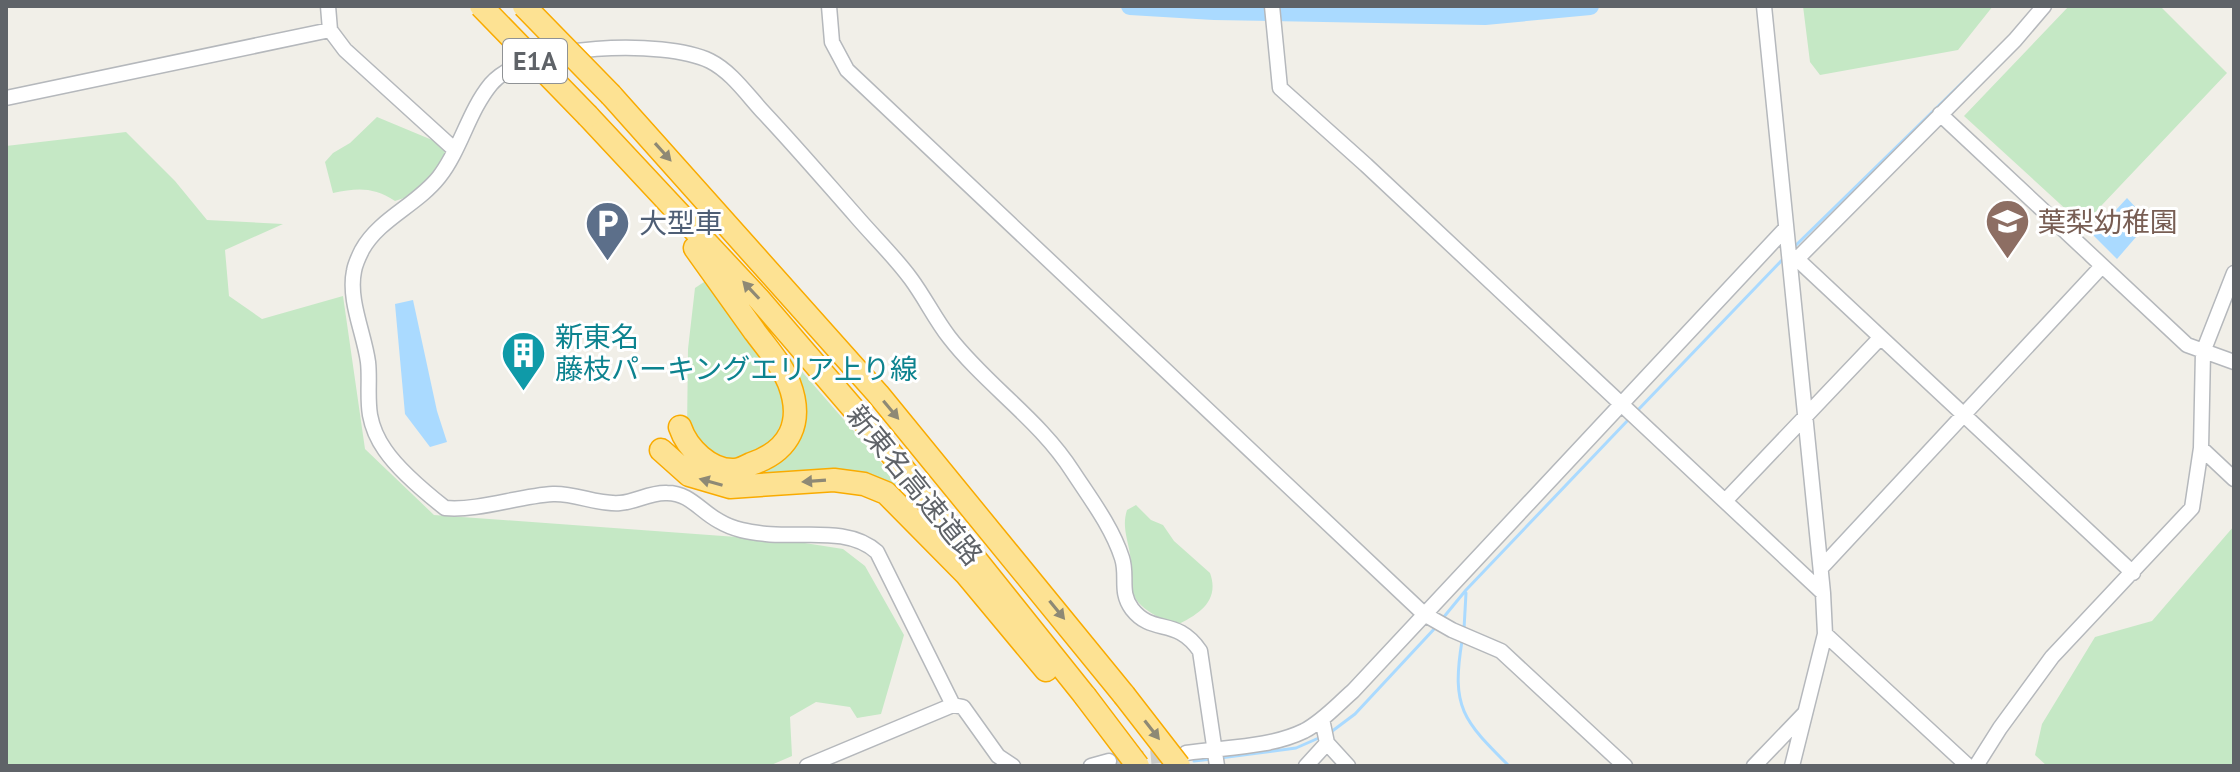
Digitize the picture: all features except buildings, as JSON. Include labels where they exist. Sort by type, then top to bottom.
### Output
[{"type":"highway","name":"新東名高速道路","points":[[481,6],[758,298],[881,441],[1080,701],[1138,766]]},
{"type":"highway","name":"新東名高速道路","points":[[524,6],[611,95],[878,394],[1124,695],[1182,760]]},
{"type":"highway","points":[[648,182],[772,355],[789,382],[795,407],[793,426],[785,445],[765,460],[734,470],[707,462],[686,443],[680,427]]},
{"type":"highway","points":[[661,450],[689,475],[730,487],[834,480],[864,484],[886,493],[966,574],[1080,701],[1114,764]]},
{"type":"street","points":[[328,6],[330,30],[345,50],[455,150]]},
{"type":"street","points":[[1272,6],[1280,88],[1823,593]]},
{"type":"street","points":[[1764,6],[1785,229],[1793,259],[1822,567],[1825,634],[1792,766]]},
{"type":"street","points":[[1793,259],[2015,40],[2044,6]]},
{"type":"street","points":[[829,13],[832,42],[847,70],[1424,614],[1501,651],[1625,766]]},
{"type":"street","points":[[6,98],[330,30]]},
{"type":"street","points":[[953,705],[886,567],[877,552],[859,539],[773,535],[736,529],[709,515],[693,500],[666,492],[620,503],[556,494],[475,507],[445,508],[385,451],[370,417],[368,365],[354,292],[354,271],[362,250],[375,233],[423,196],[450,161],[467,123],[493,82],[506,71],[558,53],[594,50],[675,50],[711,62],[723,70],[774,123],[911,279],[950,338],[1048,438],[1069,466],[1106,525],[1122,559],[1122,586],[1134,612],[1145,621],[1185,634],[1200,651],[1217,766]]},
{"type":"street","points":[[1940,114],[2187,345],[2234,362]]},
{"type":"street","points":[[1182,760],[1214,749],[1286,737],[1322,719],[1353,691],[1785,229]]},
{"type":"street","points":[[1793,259],[2133,573]]},
{"type":"street","points":[[1822,567],[2102,266]]},
{"type":"street","points":[[1976,766],[2052,657],[2192,508],[2201,448],[2203,352],[2234,273]]},
{"type":"street","points":[[1725,501],[1880,338]]},
{"type":"street","points":[[2201,448],[2234,479]]},
{"type":"street","points":[[1825,634],[1968,766]]},
{"type":"street","points":[[807,766],[953,705],[963,707],[998,756],[1013,766]]},
{"type":"street","points":[[1754,766],[1806,712]]},
{"type":"street","points":[[1322,719],[1327,743],[1348,766]]},
{"type":"street","points":[[1306,766],[1327,743]]},
{"type":"street","points":[[1091,766],[1114,764]]},
{"type":"green space","points":[[1803,6],[1993,6],[1958,50],[1820,75],[1810,62]]},
{"type":"green space","points":[[2069,6],[2160,6],[2227,73],[2083,225],[1964,116]]},
{"type":"green space","points":[[377,117],[437,142],[447,155],[419,193],[395,201],[365,190],[333,193],[325,162]]},
{"type":"green space","points":[[126,132],[175,181],[207,220],[283,224],[225,250],[229,296],[262,319],[343,296],[365,449],[434,515],[792,541],[843,549],[865,566],[904,635],[881,714],[857,718],[850,707],[816,702],[790,717],[792,756],[769,766],[6,766],[6,146]]},
{"type":"green space","points":[[707,280],[760,352],[784,396],[782,420],[773,443],[735,463],[711,455],[687,431],[688,349],[695,288]]},
{"type":"green space","points":[[785,352],[904,489],[899,493],[749,478],[788,456],[800,433],[782,354]]},
{"type":"green space","points":[[1136,505],[1151,520],[1163,525],[1174,541],[1210,573],[1210,599],[1200,611],[1177,625],[1143,607],[1133,593],[1125,521],[1127,510]]},
{"type":"green space","points":[[2234,526],[2234,766],[2047,766],[2035,755],[2042,724],[2095,637],[2152,621]]},
{"type":"water","points":[[2127,198],[2149,222],[2117,259],[2093,235]]},
{"type":"water","points":[[413,300],[437,411],[447,442],[430,447],[405,414],[395,304]]},
{"type":"waterway","points":[[1130,6],[1214,11],[1485,16],[1590,6]]},
{"type":"waterway","points":[[1792,249],[2007,39]]},
{"type":"waterway","points":[[1637,411],[1784,258]]},
{"type":"waterway","points":[[1443,618],[1629,419]]},
{"type":"waterway","points":[[1464,629],[1466,593]]},
{"type":"waterway","points":[[1331,732],[1355,714],[1436,627]]},
{"type":"waterway","points":[[1462,641],[1458,682],[1464,711],[1471,724],[1509,766]]},
{"type":"waterway","points":[[1220,758],[1296,748],[1321,737]]},
{"type":"waterway","points":[[1194,761],[1212,759]]},
{"type":"tunnel","points":[[1109,761],[1174,755]]},
{"type":"place","name":"葉梨幼稚園","points":[[2007,261]]},
{"type":"place","name":"大型車","points":[[608,262]]},
{"type":"place","name":"新東名 藤枝パーキングエリア上り線","points":[[524,392]]}]
